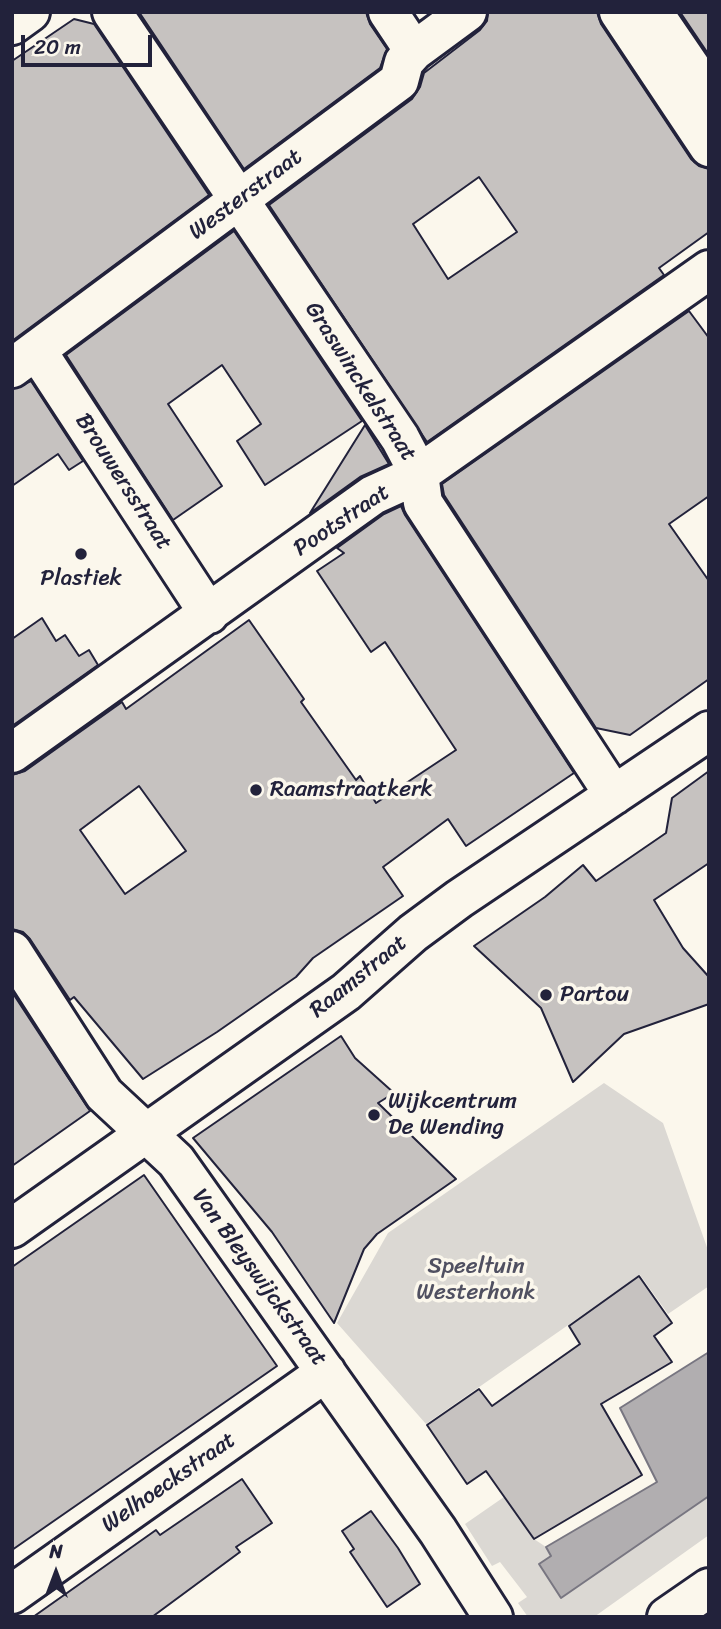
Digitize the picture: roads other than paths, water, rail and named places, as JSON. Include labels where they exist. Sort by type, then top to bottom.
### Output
[{"type":"street","points":[[12,24],[30,12]]},
{"type":"street","name":"Graswinckelstraat","points":[[112,12],[400,438],[419,474],[423,503],[614,795]]},
{"type":"street","points":[[387,12],[414,51]]},
{"type":"street","name":"Westerstraat","points":[[24,359],[399,82],[404,62],[414,51],[467,12]]},
{"type":"street","points":[[619,12],[709,147]]},
{"type":"street","points":[[653,12],[709,94]]},
{"type":"street","name":"Pootstraat","points":[[12,753],[373,495],[419,474],[709,270]]},
{"type":"street","name":"Brouwersstraat","points":[[24,359],[209,614]]},
{"type":"street","name":"Raamstraat","points":[[12,1228],[346,992],[413,933],[459,900],[709,731]]},
{"type":"street","name":"Van Bleyswijckstraat","points":[[12,951],[104,1094],[176,1161],[438,1531],[493,1617]]},
{"type":"street","name":"Welhoeckstraat","points":[[12,1594],[326,1372]]},
{"type":"street","points":[[667,1617],[709,1588]]},
{"type":"place","name":"Plastiek","points":[[81,554]]},
{"type":"place","name":"Raamstraatkerk","points":[[256,790]]},
{"type":"place","name":"Partou","points":[[546,995]]},
{"type":"place","name":"Wijkcentrum De Wending","points":[[374,1115]]},
{"type":"park label","name":"Speeltuin Westerhonk","points":[[476,1280]]}]
